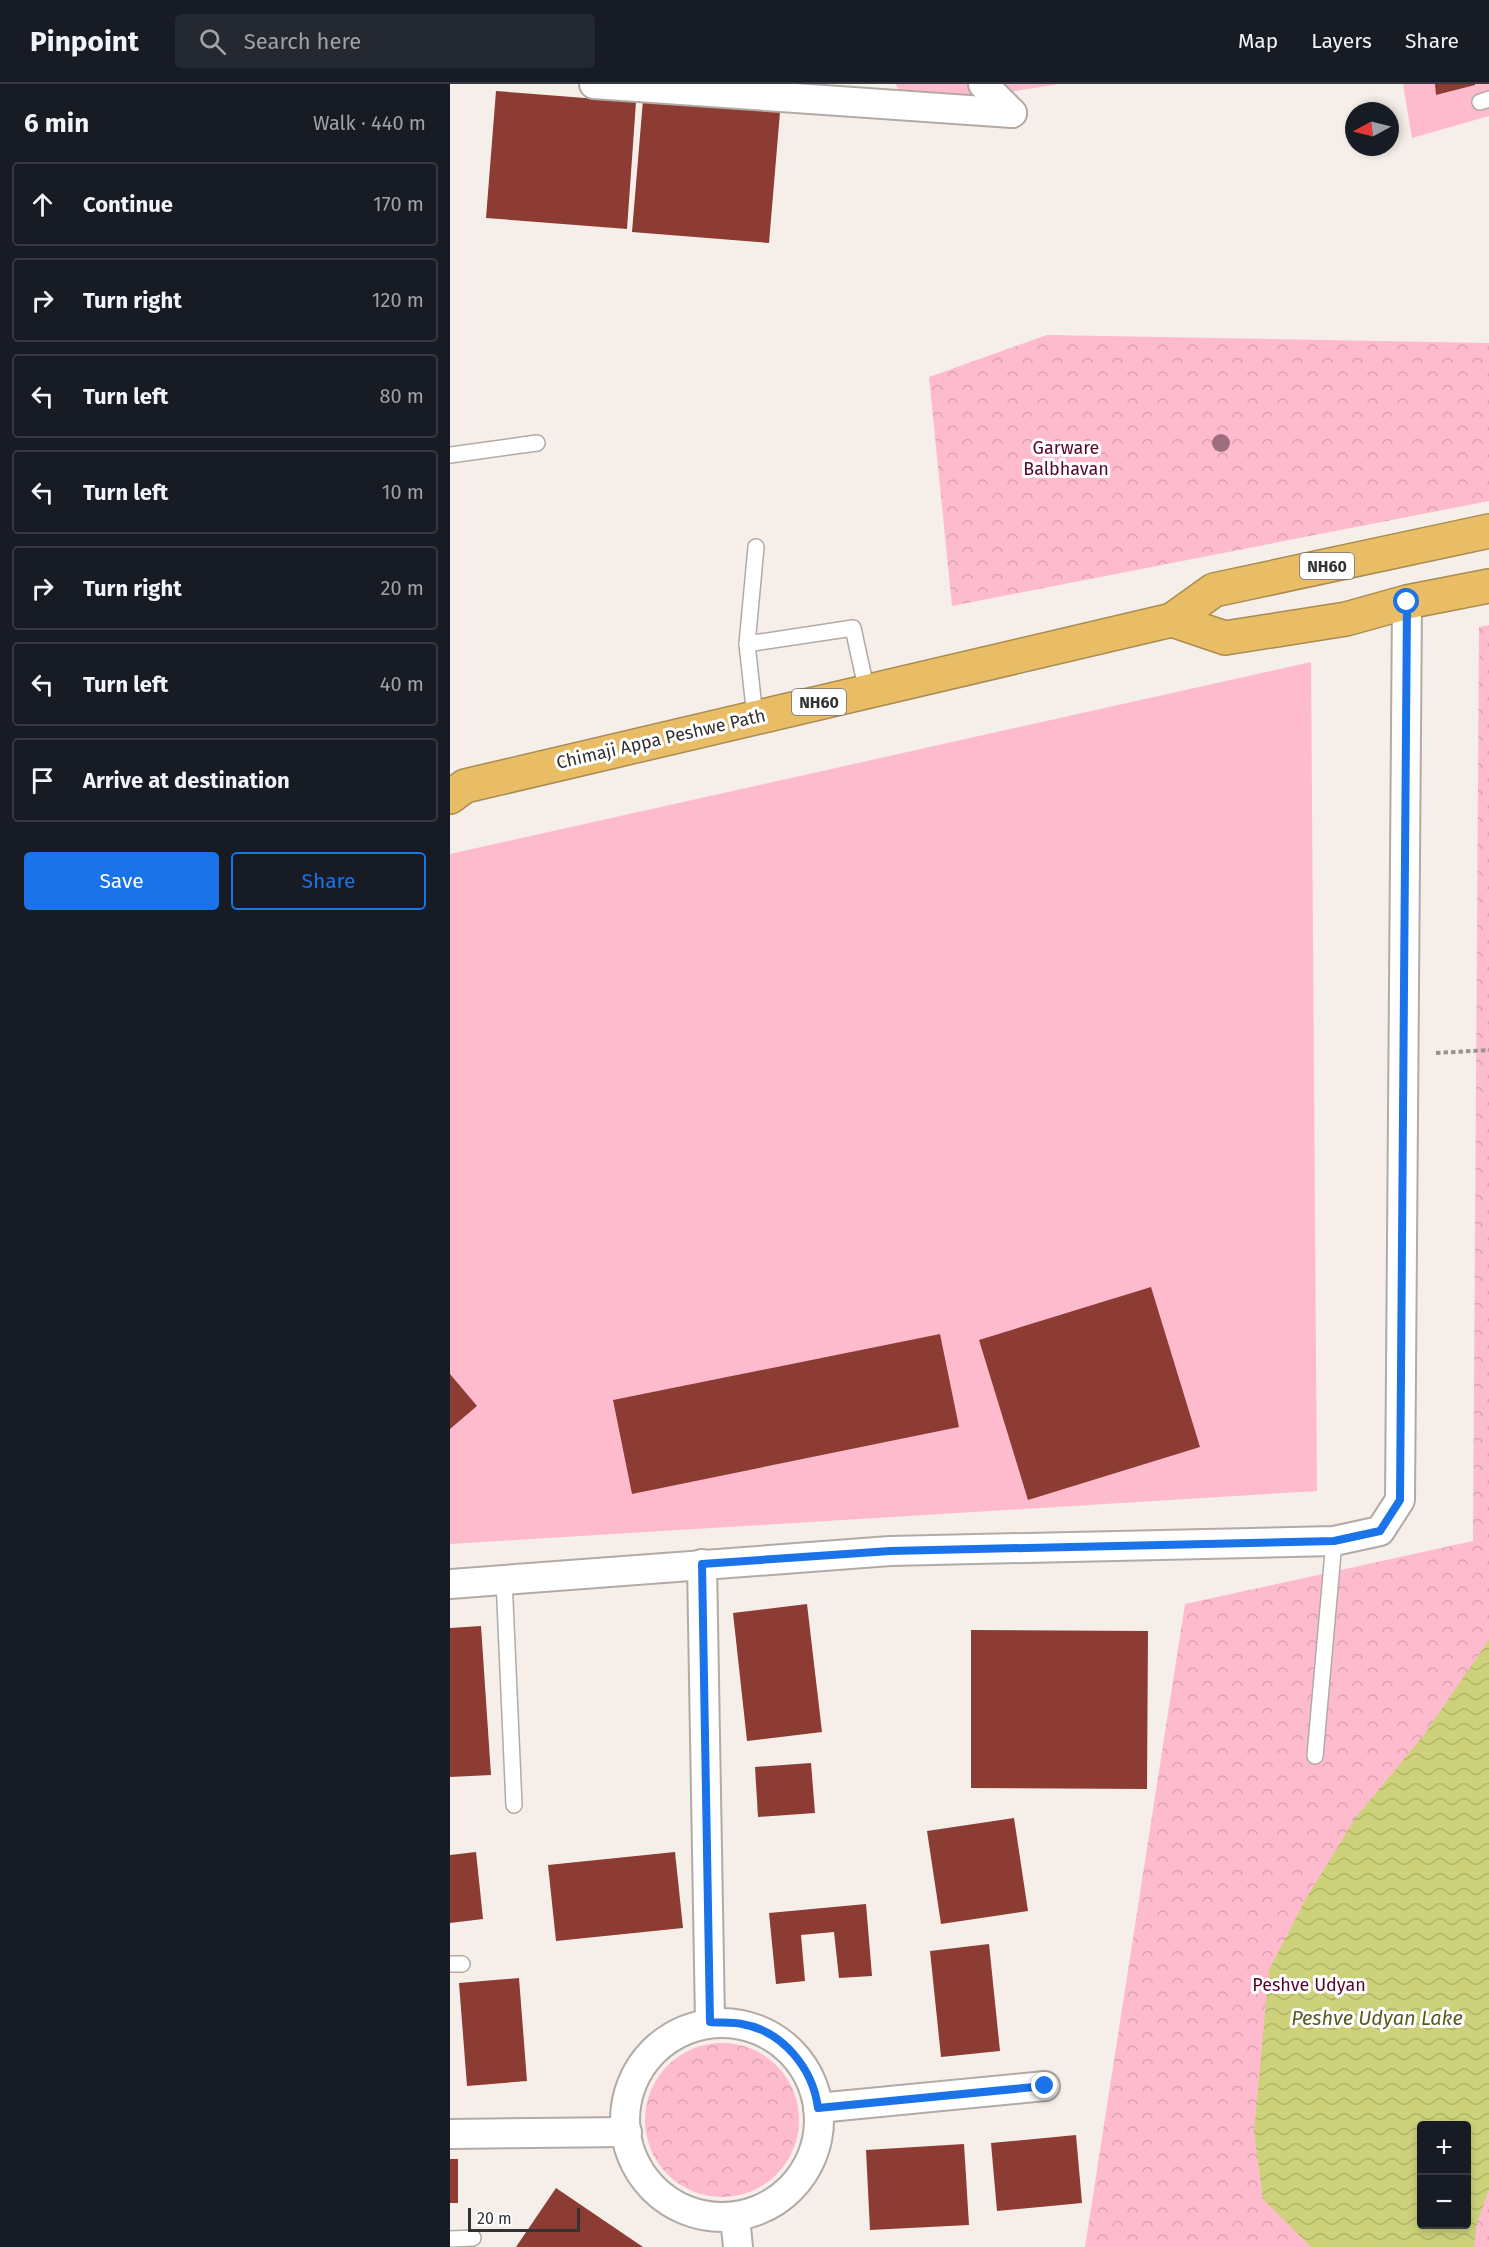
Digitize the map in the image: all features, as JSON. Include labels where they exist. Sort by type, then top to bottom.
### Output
[{"type":"highway","name":"NH60","points":[[1172,620],[1214,590],[1489,531]]},
{"type":"highway","points":[[1172,620],[1225,638],[1346,619],[1407,602],[1489,586]]},
{"type":"highway","name":"Chimaji Appa Peshwe Path","points":[[455,789],[1172,620]]},
{"type":"street","points":[[594,84],[1012,113],[983,84]]},
{"type":"street","points":[[450,1584],[890,1551],[1334,1541],[1380,1531],[1400,1500],[1407,602]]},
{"type":"street","points":[[702,1564],[710,2022]]},
{"type":"street","points":[[710,2022],[744,2024],[775,2037],[800,2060],[816,2091],[820,2124],[813,2158],[794,2186],[768,2208],[735,2217],[701,2216],[670,2203],[645,2180],[629,2150],[625,2115],[632,2082],[650,2054],[677,2033],[710,2022]]},
{"type":"street","points":[[818,2108],[1045,2086]]},
{"type":"street","points":[[450,2134],[627,2132]]},
{"type":"street","points":[[735,2217],[738,2247]]},
{"type":"lane","points":[[450,454],[537,443]]},
{"type":"lane","points":[[755,717],[747,644],[756,548]]},
{"type":"lane","points":[[747,644],[853,628],[867,692]]},
{"type":"lane","points":[[1315,1756],[1334,1541]]},
{"type":"lane","points":[[504,1579],[514,1804]]},
{"type":"lane","points":[[450,2239],[473,2238]]},
{"type":"path","points":[[1464,1051],[1489,1050]]},
{"type":"green space","points":[[895,84],[1059,84],[914,108]]},
{"type":"green space","points":[[1403,84],[1489,84],[1489,116],[1412,138]]},
{"type":"green space","name":"Garware Balbhavan","points":[[1047,335],[1489,343],[1489,501],[952,606],[929,377]]},
{"type":"green space","name":"Peshve Udyan","points":[[1489,625],[1489,2247],[1085,2247],[1185,1604],[1473,1541],[1479,627]]},
{"type":"green space","points":[[1311,662],[1317,1491],[450,1544],[450,854]]},
{"type":"green space","points":[[722,2043],[752,2048],[777,2065],[794,2090],[799,2120],[794,2150],[777,2175],[752,2192],[722,2197],[692,2192],[667,2175],[650,2150],[645,2120],[650,2090],[667,2065],[692,2048]]},
{"type":"water","name":"Peshve Udyan Lake","points":[[1489,1640],[1489,2189],[1477,2224],[1474,2247],[1311,2247],[1263,2199],[1254,2132],[1269,1970],[1304,1902],[1356,1817],[1423,1736]]},
{"type":"building","points":[[1435,84],[1475,84],[1475,85],[1436,95]]},
{"type":"building","points":[[496,91],[636,102],[627,229],[486,218]]},
{"type":"building","points":[[643,100],[780,112],[769,243],[632,232]]},
{"type":"building","points":[[1151,1287],[1200,1447],[1028,1500],[979,1340]]},
{"type":"building","points":[[940,1334],[959,1427],[632,1494],[613,1400]]},
{"type":"building","points":[[450,1374],[477,1406],[450,1429]]},
{"type":"building","points":[[807,1604],[822,1732],[747,1741],[733,1613]]},
{"type":"building","points":[[481,1626],[491,1775],[450,1777],[450,1628]]},
{"type":"building","points":[[971,1630],[1148,1631],[1147,1789],[971,1788]]},
{"type":"building","points":[[811,1763],[815,1813],[758,1817],[755,1767]]},
{"type":"building","points":[[1014,1818],[1028,1911],[941,1924],[927,1831]]},
{"type":"building","points":[[476,1852],[483,1919],[450,1923],[450,1855]]},
{"type":"building","points":[[675,1852],[683,1928],[556,1941],[548,1865]]},
{"type":"building","points":[[866,1904],[872,1976],[839,1978],[834,1932],[801,1935],[805,1981],[776,1984],[769,1913]]},
{"type":"building","points":[[989,1944],[1000,2051],[941,2057],[930,1951]]},
{"type":"building","points":[[519,1978],[527,2081],[467,2086],[459,1983]]},
{"type":"building","points":[[1076,2135],[1082,2203],[997,2211],[991,2143]]},
{"type":"building","points":[[964,2144],[969,2225],[870,2230],[866,2150]]},
{"type":"building","points":[[450,2159],[458,2159],[458,2203],[450,2203]]},
{"type":"building","points":[[556,2188],[643,2247],[516,2247]]},
{"type":"route","points":[[1045,2086],[818,2108],[816,2091],[800,2060],[775,2037],[744,2024],[710,2022],[702,1564],[890,1551],[1334,1541],[1380,1531],[1400,1500],[1407,602]]}]
